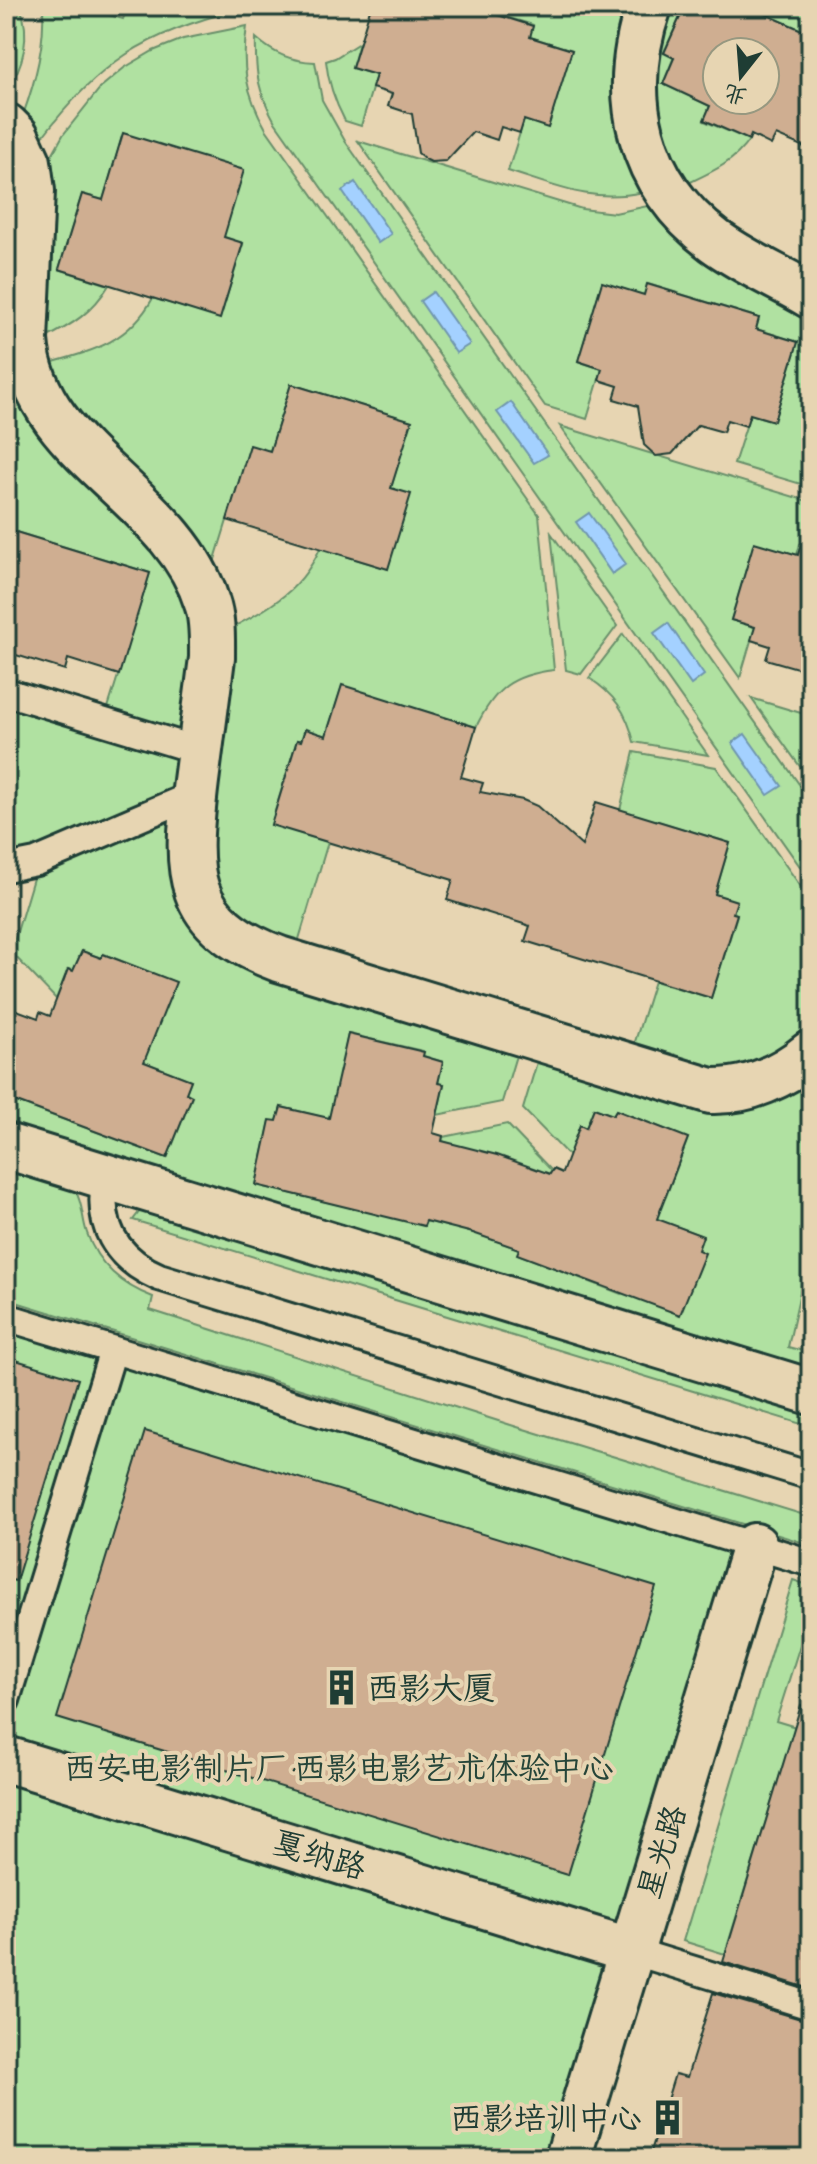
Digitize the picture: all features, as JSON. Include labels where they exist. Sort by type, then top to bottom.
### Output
[{"type":"street","points":[[649,6],[635,62],[636,103],[643,143],[658,178],[683,211],[715,240],[811,296]]},
{"type":"street","points":[[6,126],[16,136],[28,162],[32,191],[16,337],[38,393],[58,423],[173,538],[195,573],[208,605],[213,635],[190,864],[195,888],[213,919],[236,940],[256,951],[711,1091],[746,1088],[779,1075],[811,1053]]},
{"type":"street","points":[[6,1146],[811,1392]]},
{"type":"street","name":"星光路","points":[[568,2158],[755,1546]]},
{"type":"street","name":"戛纳路","points":[[6,1759],[632,1951]]},
{"type":"lane","points":[[6,692],[200,751]]},
{"type":"lane","points":[[6,868],[36,862],[195,794]]},
{"type":"lane","points":[[106,1177],[103,1208],[112,1238],[132,1262],[159,1277],[811,1476]]},
{"type":"lane","points":[[6,1317],[811,1563]]},
{"type":"lane","points":[[6,1700],[113,1350]]},
{"type":"lane","points":[[632,1951],[811,2006]]},
{"type":"green space","points":[[6,6],[20,6],[25,39],[21,61],[6,91]]},
{"type":"green space","points":[[43,6],[79,6],[123,19],[128,6],[239,6],[240,9],[177,29],[126,54],[83,90],[40,140],[23,115],[39,61]]},
{"type":"green space","points":[[469,6],[628,6],[644,192],[607,196],[575,192],[508,171],[524,120],[548,127],[572,50],[530,37],[533,25]]},
{"type":"green space","points":[[669,6],[685,6],[664,52],[674,57],[663,84],[701,102],[701,116],[706,116],[704,121],[749,140],[728,162],[684,185],[662,134],[655,97],[655,60]]},
{"type":"green space","points":[[747,6],[811,6],[811,34]]},
{"type":"green space","points":[[247,26],[247,79],[266,129],[539,515],[554,670],[527,676],[506,686],[490,702],[476,727],[342,686],[326,736],[305,729],[301,741],[297,740],[271,824],[328,842],[297,946],[268,936],[224,902],[209,858],[231,628],[264,610],[291,590],[312,565],[327,530],[339,554],[388,569],[391,488],[411,421],[291,384],[270,451],[250,446],[213,566],[63,397],[46,364],[79,355],[120,335],[143,313],[153,298],[220,318],[243,244],[224,237],[123,134],[103,200],[82,194],[59,269],[109,285],[81,317],[44,339],[48,162],[63,135],[101,87],[124,68],[153,51],[183,39]]},
{"type":"green space","points":[[256,38],[283,56],[315,62],[322,100],[345,141],[811,801],[811,882],[275,122],[259,82]]},
{"type":"green space","points":[[359,43],[352,68],[376,75],[361,126],[345,121],[332,92],[326,61]]},
{"type":"green space","points":[[358,141],[582,209],[615,213],[652,205],[811,318],[811,487],[734,464],[750,414],[774,421],[798,342],[756,329],[759,318],[648,284],[644,295],[602,283],[578,361],[602,369],[587,419],[545,406]]},
{"type":"green space","points":[[6,345],[125,515],[182,588],[193,631],[183,734],[107,711],[150,573],[6,529]]},
{"type":"green space","points":[[560,426],[811,502],[811,547],[800,544],[797,555],[754,543],[731,620],[755,627],[740,678]]},
{"type":"green space","points":[[551,533],[617,626],[581,674],[566,670]]},
{"type":"green space","points":[[623,634],[708,755],[634,742],[628,722],[618,705],[589,678]]},
{"type":"green space","points":[[751,698],[811,716],[811,782]]},
{"type":"green space","points":[[6,703],[181,756],[177,790],[40,848],[6,856]]},
{"type":"green space","points":[[634,752],[716,767],[811,901],[811,1026],[785,1050],[758,1064],[711,1071],[633,1048],[654,981],[711,998],[737,915],[715,894],[730,843],[620,810]]},
{"type":"green space","points":[[173,816],[181,902],[517,1052],[502,1102],[437,1115],[444,1084],[438,1083],[443,1062],[423,1056],[423,1051],[348,1034],[331,1119],[281,1107],[277,1121],[270,1121],[256,1185],[424,1225],[426,1221],[476,1233],[519,1249],[518,1254],[621,1294],[698,1250],[703,1236],[654,1218],[666,1196],[688,1138],[616,1110],[613,1115],[594,1108],[586,1128],[580,1126],[569,1156],[523,1109],[538,1059],[811,1076],[811,1275],[809,1284],[802,1283],[788,1347],[811,1353],[811,1372],[6,1126],[6,1098],[167,1158],[192,1097],[186,1093],[191,1080],[142,1061],[175,982],[104,954],[101,958],[82,951],[73,971],[68,969],[56,999],[11,952],[34,875]]},
{"type":"green space","points":[[507,1124],[552,1171],[550,1175],[442,1141],[443,1137]]},
{"type":"green space","points":[[6,1166],[75,1190],[87,1233],[97,1255],[131,1287],[153,1297],[150,1310],[811,1517],[811,1545],[6,1299]]},
{"type":"green space","points":[[147,1209],[811,1412],[811,1427],[133,1220],[140,1211]]},
{"type":"green space","name":"西安电影制片厂·西影电影艺术体验中心","points":[[6,1317],[755,1546],[568,2158],[6,2158]]},
{"type":"green space","points":[[793,1580],[811,1586],[811,1610],[776,1721],[799,1728],[783,1765],[725,1954],[683,1941]]},
{"type":"water","points":[[355,182],[391,234],[378,243],[342,191]]},
{"type":"water","points":[[433,292],[470,344],[456,353],[420,301]]},
{"type":"water","points":[[511,402],[548,455],[534,463],[497,412]]},
{"type":"water","points":[[589,513],[626,564],[612,574],[576,522]]},
{"type":"water","points":[[668,623],[704,675],[691,685],[654,633]]},
{"type":"water","points":[[745,734],[782,786],[768,795],[732,743]]},
{"type":"building","points":[[371,6],[469,6],[533,26],[530,37],[572,50],[548,128],[524,120],[520,133],[501,127],[497,140],[473,132],[446,161],[431,162],[425,159],[418,153],[412,114],[388,106],[392,94],[372,88],[376,75],[352,68]]},
{"type":"building","points":[[685,6],[747,6],[811,34],[811,150],[776,135],[771,145],[751,135],[749,140],[704,120],[706,116],[781,116],[781,36],[701,36],[701,102],[663,84],[674,58],[664,53]]},
{"type":"building","points":[[123,133],[244,170],[224,237],[243,243],[220,319],[59,269],[82,194],[103,200]]},
{"type":"building","points":[[602,282],[644,295],[647,284],[759,318],[756,329],[798,342],[774,421],[750,414],[746,426],[727,420],[723,432],[698,425],[672,454],[656,456],[644,445],[638,406],[614,399],[618,386],[599,380],[602,369],[578,361]]},
{"type":"building","points":[[291,384],[412,421],[391,488],[411,494],[388,569],[227,520],[250,445],[270,451]]},
{"type":"building","points":[[6,529],[150,573],[119,675],[68,659],[65,670],[6,652]]},
{"type":"building","points":[[754,542],[798,555],[801,545],[811,547],[811,672],[766,659],[770,646],[751,640],[755,627],[731,620]]},
{"type":"building","points":[[342,685],[476,727],[461,777],[483,783],[480,792],[523,800],[537,806],[582,846],[596,802],[730,843],[715,894],[737,901],[733,913],[737,914],[711,998],[525,941],[530,926],[447,900],[453,880],[271,825],[297,740],[301,741],[305,729],[326,736]]},
{"type":"building","points":[[82,951],[101,958],[103,954],[176,982],[144,1062],[191,1080],[186,1093],[192,1096],[167,1158],[6,1098],[6,1006],[38,1018],[40,1012],[50,1016],[68,969],[73,971]]},
{"type":"building","points":[[348,1034],[424,1052],[423,1056],[443,1062],[438,1083],[444,1084],[433,1133],[443,1136],[442,1141],[497,1155],[550,1174],[553,1169],[562,1173],[580,1125],[586,1128],[594,1108],[613,1115],[616,1110],[688,1138],[657,1219],[703,1236],[698,1250],[705,1253],[680,1315],[517,1254],[519,1249],[473,1233],[426,1221],[424,1226],[256,1185],[270,1120],[277,1121],[281,1107],[329,1118]]},
{"type":"building","points":[[6,1357],[78,1379],[16,1581],[6,1579]]},
{"type":"building","points":[[145,1431],[656,1587],[568,1875],[57,1718]]},
{"type":"building","points":[[801,1705],[811,1707],[811,1989],[723,1962]]},
{"type":"building","points":[[713,1993],[811,2022],[811,2158],[649,2158],[675,2074],[687,2077]]},
{"type":"place","name":"西影大厦","points":[[341,1688]]},
{"type":"place","name":"西影培训中心","points":[[668,2118]]}]
